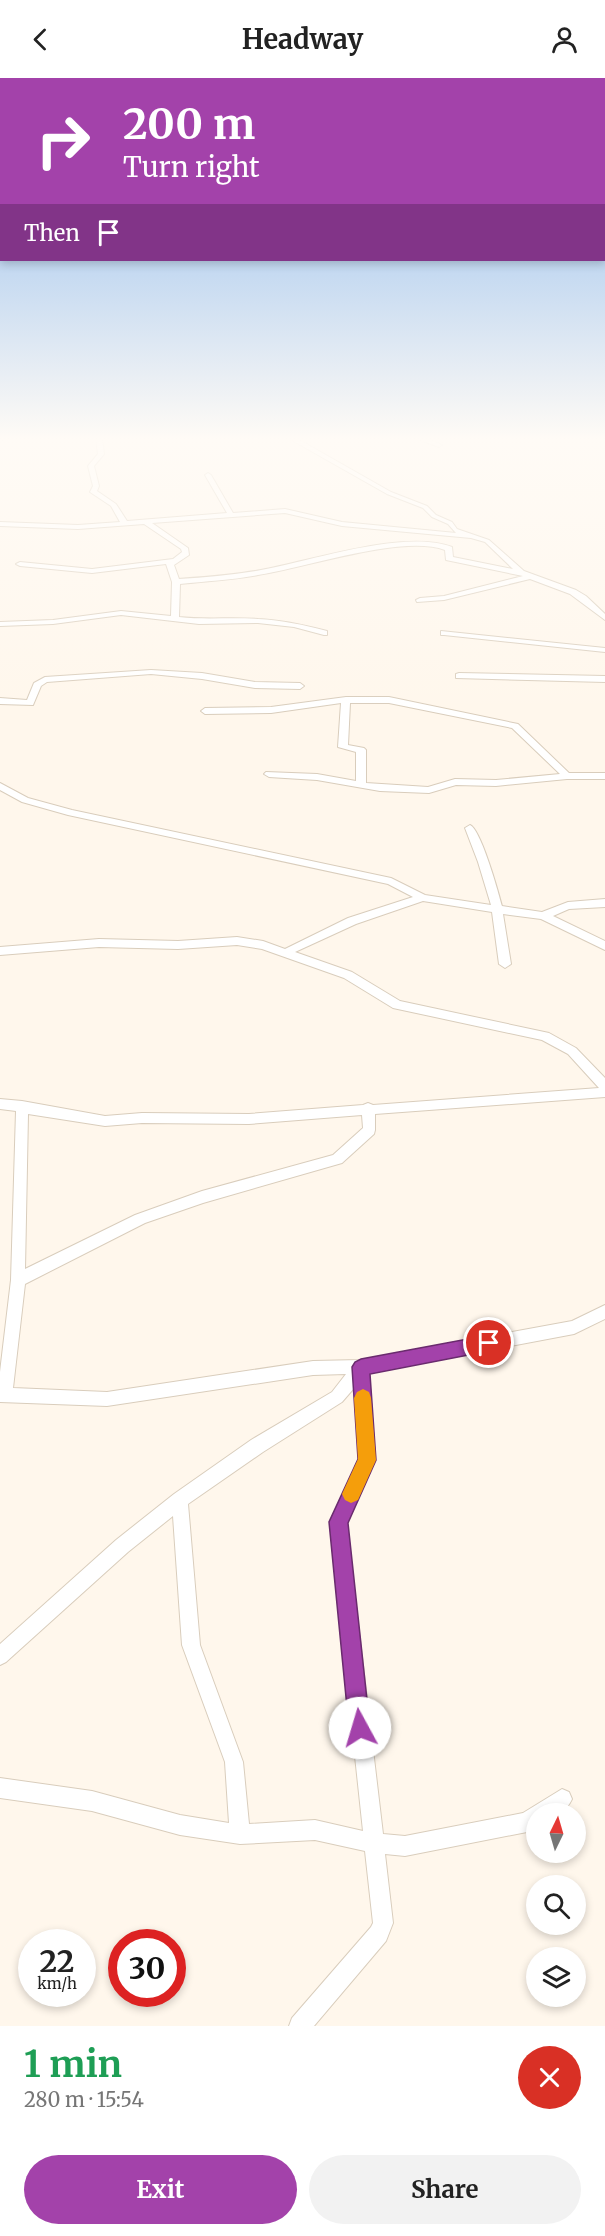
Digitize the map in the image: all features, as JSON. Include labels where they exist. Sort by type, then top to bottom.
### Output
[{"type":"street","points":[[20,564],[92,570],[172,561],[186,553],[184,548],[156,529]]},
{"type":"street","points":[[394,529],[470,536]]},
{"type":"street","points":[[454,529],[487,541],[525,575]]},
{"type":"street","points":[[177,582],[260,573],[364,550],[415,544],[443,544],[449,549],[449,558],[547,581],[573,592],[584,598],[605,618]]},
{"type":"street","points":[[172,561],[169,568],[177,582],[175,618]]},
{"type":"street","points":[[420,600],[444,598],[525,575]]},
{"type":"street","points":[[0,624],[53,622],[121,613],[199,622],[258,621],[294,625],[324,633]]},
{"type":"street","points":[[444,633],[605,650]]},
{"type":"street","points":[[0,701],[30,703],[37,685],[45,680],[151,672],[202,676],[255,685],[300,686]]},
{"type":"street","points":[[459,676],[605,679]]},
{"type":"street","points":[[346,700],[343,747],[361,750],[361,785]]},
{"type":"street","points":[[205,711],[271,710],[346,700],[389,700],[515,726],[567,776]]},
{"type":"street","points":[[269,774],[429,790],[455,782],[496,783],[567,776],[605,776]]},
{"type":"street","points":[[0,786],[25,800],[71,813],[391,881],[423,898],[543,916],[605,946]]},
{"type":"street","points":[[470,828],[489,873],[500,909],[505,964]]},
{"type":"street","points":[[285,952],[345,921],[388,906],[423,898]]},
{"type":"street","points":[[543,916],[568,906],[605,903]]},
{"type":"street","points":[[0,951],[99,943],[178,945],[237,941],[263,945],[348,975],[397,1005],[545,1036],[572,1051],[605,1086]]},
{"type":"street","points":[[0,1104],[105,1121],[142,1118],[260,1119],[368,1108],[605,1092]]},
{"type":"street","points":[[22,1106],[18,1280],[2,1395],[107,1399],[313,1368],[361,1367],[574,1327],[605,1312]]},
{"type":"street","points":[[18,1280],[140,1220],[202,1197],[337,1159],[369,1130],[368,1108]]},
{"type":"street","points":[[0,1656],[122,1546],[180,1500],[257,1446],[337,1397],[361,1367]]},
{"type":"street","points":[[300,2026],[379,1934],[382,1923],[338,1522],[367,1460],[361,1367]]},
{"type":"street","points":[[180,1500],[191,1645],[234,1762],[240,1834]]},
{"type":"street","points":[[0,1788],[92,1801],[180,1825],[240,1834],[315,1830],[372,1843],[405,1846],[526,1821]]},
{"type":"street","points":[[556,1803],[562,1799]]},
{"type":"slow traffic","points":[[351,1494],[367,1460],[363,1398]]},
{"type":"route","points":[[360,1728],[338,1522],[367,1460],[361,1367],[489,1343]]}]
